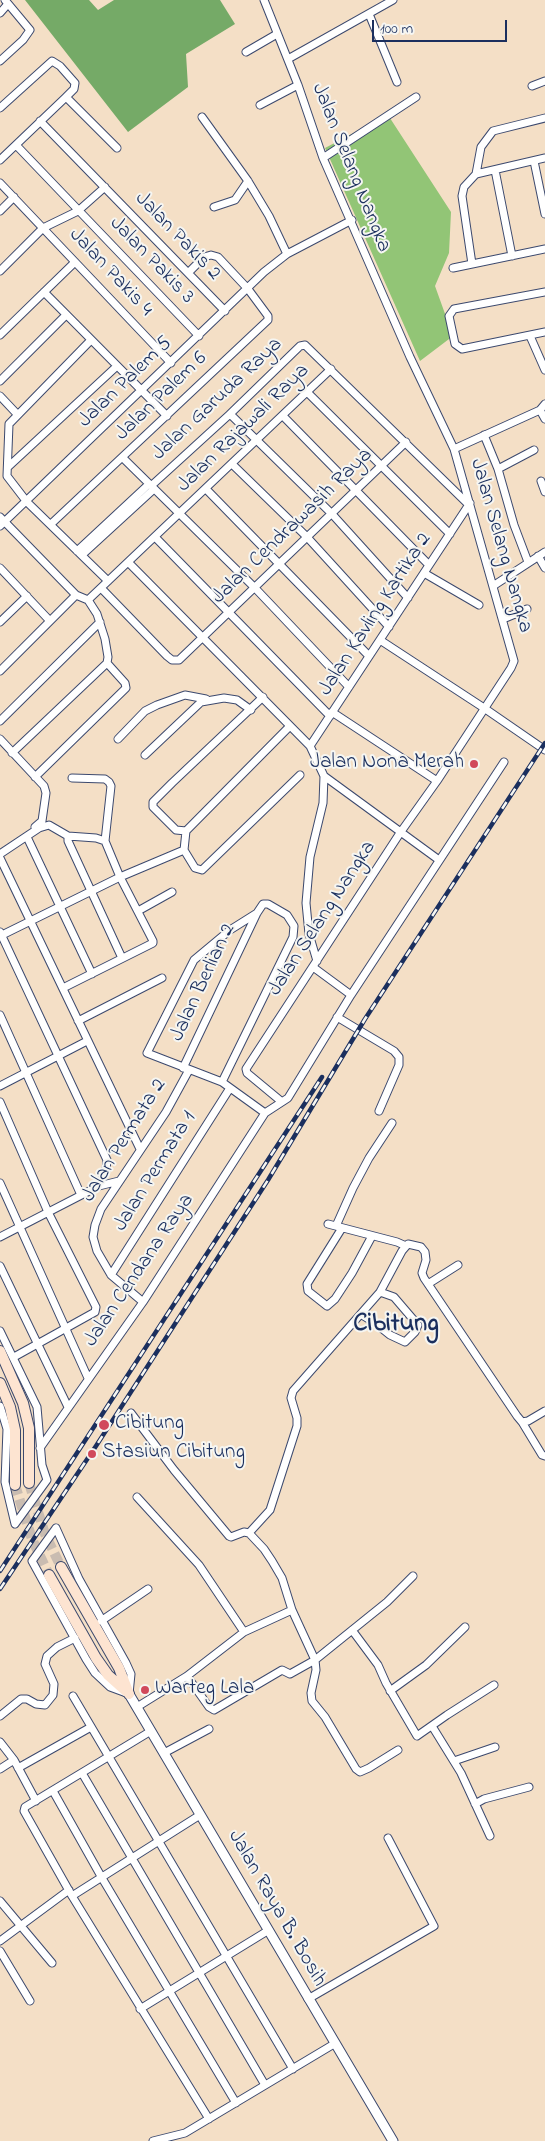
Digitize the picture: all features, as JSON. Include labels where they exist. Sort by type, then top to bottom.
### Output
[{"type":"main road","points":[[0,1351],[23,1402],[29,1428],[29,1483]]},
{"type":"main road","points":[[0,1383],[10,1407],[15,1430],[16,1485]]},
{"type":"main road","points":[[61,1567],[119,1668],[129,1694]]},
{"type":"main road","points":[[50,1575],[96,1658],[108,1675],[129,1694]]},
{"type":"street","name":"Jalan Selang Nangka","points":[[264,0],[288,58],[323,158],[352,220],[410,357],[454,449],[514,661],[437,782],[400,833],[246,1069],[247,1073],[282,1102]]},
{"type":"street","points":[[288,58],[392,0]]},
{"type":"street","points":[[0,13],[6,2],[30,30],[28,35],[0,62]]},
{"type":"street","points":[[369,14],[397,82]]},
{"type":"street","points":[[246,52],[277,34]]},
{"type":"street","points":[[0,108],[52,61],[60,66],[74,84],[74,89],[0,160]]},
{"type":"street","points":[[532,86],[545,81]]},
{"type":"street","points":[[260,105],[298,85]]},
{"type":"street","points":[[66,97],[117,148]]},
{"type":"street","points":[[323,158],[416,97]]},
{"type":"street","points":[[202,117],[248,181],[269,216],[287,254]]},
{"type":"street","points":[[472,264],[462,196],[464,187],[476,174],[481,148],[493,131],[545,118]]},
{"type":"street","name":"Jalan Pakis 2","points":[[40,121],[225,311]]},
{"type":"street","name":"Jalan Pakis 3","points":[[16,145],[199,336]]},
{"type":"street","points":[[476,174],[545,158]]},
{"type":"street","points":[[534,161],[545,214]]},
{"type":"street","points":[[495,170],[512,256]]},
{"type":"street","points":[[214,207],[235,200],[248,181]]},
{"type":"street","name":"Jalan Pakis 4","points":[[0,183],[171,363]]},
{"type":"street","points":[[0,271],[43,228],[78,211],[105,187]]},
{"type":"street","points":[[0,211],[14,197]]},
{"type":"street","name":"Jalan Palem 5","points":[[2,522],[27,502],[264,272],[287,254],[352,220]]},
{"type":"street","points":[[453,268],[545,249]]},
{"type":"street","points":[[188,273],[204,257],[211,255],[218,257],[248,289]]},
{"type":"street","points":[[0,335],[75,262]]},
{"type":"street","name":"Jalan Palem 6","points":[[51,524],[268,320],[268,316],[248,289]]},
{"type":"street","points":[[44,292],[167,416]]},
{"type":"street","points":[[545,292],[454,310],[449,316],[455,344],[462,349],[545,332]]},
{"type":"street","points":[[0,381],[66,315]]},
{"type":"street","points":[[530,336],[545,370]]},
{"type":"street","points":[[91,340],[9,424],[7,476],[27,502],[108,581]]},
{"type":"street","name":"Jalan Garuda Raya","points":[[80,553],[230,414],[300,346],[305,345],[309,347],[331,369]]},
{"type":"street","points":[[8,467],[116,366]]},
{"type":"street","points":[[331,369],[470,504]]},
{"type":"street","name":"Jalan Rajawali Raya","points":[[88,600],[331,369]]},
{"type":"street","points":[[307,392],[450,534]]},
{"type":"street","points":[[0,396],[17,414]]},
{"type":"street","points":[[454,449],[542,407],[545,419]]},
{"type":"street","points":[[230,414],[332,514],[408,598]]},
{"type":"street","points":[[283,416],[430,565]]},
{"type":"street","points":[[484,435],[498,469],[514,525],[528,562]]},
{"type":"street","name":"Jalan Cendrawasih Raya","points":[[101,588],[172,660],[176,660],[204,637],[406,442]]},
{"type":"street","points":[[498,469],[534,450]]},
{"type":"street","points":[[123,458],[181,513],[349,687]]},
{"type":"street","points":[[232,464],[307,538],[388,627]]},
{"type":"street","points":[[541,481],[545,492]]},
{"type":"street","points":[[206,489],[369,656]]},
{"type":"street","name":"Jalan Kavling Kartika 2","points":[[310,746],[470,504]]},
{"type":"street","points":[[2,522],[76,595],[88,600],[100,622],[107,648],[107,663],[125,683],[126,688],[35,777]]},
{"type":"street","points":[[155,537],[331,714],[437,782]]},
{"type":"street","points":[[493,586],[545,552]]},
{"type":"street","points":[[538,556],[545,568]]},
{"type":"street","points":[[128,562],[310,746],[324,776],[324,803],[310,857],[306,903],[309,934],[315,964],[351,995]]},
{"type":"street","points":[[1,571],[50,621]]},
{"type":"street","points":[[424,573],[479,605]]},
{"type":"street","points":[[0,671],[76,595]]},
{"type":"street","points":[[0,622],[26,596]]},
{"type":"street","points":[[503,619],[527,609]]},
{"type":"street","points":[[0,721],[100,622]]},
{"type":"street","points":[[380,640],[545,750]]},
{"type":"street","points":[[12,753],[107,663]]},
{"type":"street","points":[[118,739],[146,711],[156,705],[184,696],[238,700],[251,710]]},
{"type":"street","points":[[186,831],[176,830],[157,812],[153,807],[153,802],[263,697]]},
{"type":"street","points":[[145,756],[201,702],[209,699]]},
{"type":"street","points":[[290,726],[186,831],[184,850],[195,868],[202,870],[300,775]]},
{"type":"street","points":[[0,739],[44,786],[46,793],[44,806],[45,823]]},
{"type":"street","points":[[222,1082],[292,937],[294,926],[287,915],[274,907],[263,904],[257,913],[230,930],[194,960],[148,1053],[222,1082],[265,1113],[288,1098],[351,995],[504,762]]},
{"type":"street","points":[[324,776],[439,860]]},
{"type":"street","points":[[63,988],[153,943],[120,877],[105,841],[111,786],[105,779],[72,778]]},
{"type":"street","points":[[45,823],[68,836],[96,838],[105,841]]},
{"type":"street","points":[[45,823],[0,856],[140,1149]]},
{"type":"street","points":[[0,851],[45,823]]},
{"type":"street","points":[[68,836],[68,841],[122,958]]},
{"type":"street","points":[[27,837],[92,974]]},
{"type":"street","points":[[99,1186],[106,1170],[106,1160],[0,934],[120,877],[184,850]]},
{"type":"street","points":[[138,911],[172,892]]},
{"type":"street","name":"Jalan Berlian 2","points":[[186,1069],[257,913]]},
{"type":"street","points":[[78,1021],[162,978]]},
{"type":"street","points":[[0,1015],[81,1195]]},
{"type":"street","points":[[337,1018],[394,1051],[399,1057],[399,1065],[379,1111]]},
{"type":"street","points":[[0,1086],[88,1041]]},
{"type":"street","name":"Jalan Permata 2","points":[[143,1302],[111,1276],[97,1251],[93,1237],[101,1208],[166,1112],[186,1069]]},
{"type":"street","name":"Jalan Permata 1","points":[[111,1276],[230,1088]]},
{"type":"street","points":[[0,1102],[48,1212],[96,1307],[95,1312],[14,1357]]},
{"type":"street","name":"Jalan Cendana Raya","points":[[40,1448],[143,1302],[265,1113]]},
{"type":"street","points":[[372,1236],[348,1279],[335,1299],[327,1306],[308,1291],[307,1284],[339,1227],[365,1165],[392,1124]]},
{"type":"street","points":[[0,1237],[99,1186],[119,1181]]},
{"type":"street","points":[[0,1183],[88,1378]]},
{"type":"street","points":[[328,1224],[406,1246],[420,1246],[426,1252],[422,1273],[428,1284],[522,1422],[542,1455],[545,1456]]},
{"type":"street","points":[[249,1533],[270,1510],[297,1426],[297,1418],[291,1398],[293,1391],[362,1315],[380,1292],[406,1246]]},
{"type":"street","points":[[428,1284],[458,1265]]},
{"type":"street","points":[[0,1266],[68,1407]]},
{"type":"street","points":[[362,1315],[390,1335],[405,1342],[415,1332],[418,1325],[394,1297],[380,1292]]},
{"type":"street","points":[[0,1331],[37,1407],[42,1465],[47,1480],[15,1524],[2,1481],[7,1429],[0,1406]]},
{"type":"street","points":[[522,1422],[528,1421],[545,1410]]},
{"type":"street","points":[[131,1413],[174,1470],[229,1536],[244,1532],[249,1533],[264,1549],[282,1578],[292,1610],[315,1660],[316,1670],[311,1694],[312,1701],[325,1717],[356,1769],[360,1772],[369,1768],[398,1750]]},
{"type":"street","points":[[138,1497],[199,1565],[244,1632]]},
{"type":"street","points":[[56,1528],[79,1579],[101,1621],[131,1674],[129,1694],[110,1686],[102,1680],[86,1660],[32,1561],[56,1528]]},
{"type":"street","points":[[187,1676],[209,1707],[214,1710],[282,1670],[290,1674],[315,1660],[387,1602],[413,1576]]},
{"type":"street","points":[[101,1621],[148,1588]]},
{"type":"street","points":[[137,1707],[187,1676],[244,1632],[292,1610]]},
{"type":"street","points":[[390,1690],[426,1665],[465,1627]]},
{"type":"street","points":[[352,1630],[378,1666],[417,1736],[494,1685]]},
{"type":"street","points":[[0,1716],[21,1700],[27,1698],[36,1704],[45,1705],[50,1700],[53,1695],[54,1684],[45,1664],[47,1656],[57,1646],[75,1638]]},
{"type":"street","name":"Jalan Raya B. Bosih","points":[[129,1694],[392,2141]]},
{"type":"street","points":[[73,1696],[293,2068]]},
{"type":"street","points":[[432,1726],[454,1761],[490,1836]]},
{"type":"street","points":[[18,1768],[91,1727]]},
{"type":"street","points":[[164,1753],[209,1730]]},
{"type":"street","points":[[151,1731],[24,1809],[41,1843],[209,2120]]},
{"type":"street","points":[[0,1742],[14,1760],[36,1801]]},
{"type":"street","points":[[454,1761],[494,1747]]},
{"type":"street","points":[[0,1769],[14,1760]]},
{"type":"street","points":[[82,1773],[265,2086]]},
{"type":"street","points":[[475,1804],[484,1799],[529,1787]]},
{"type":"street","points":[[53,1791],[102,1878],[236,2103]]},
{"type":"street","points":[[0,1941],[71,1893],[102,1878],[200,1815]]},
{"type":"street","points":[[308,1999],[434,1926],[388,1838]]},
{"type":"street","points":[[0,1901],[52,1963]]},
{"type":"street","points":[[140,2009],[268,1930]]},
{"type":"street","points":[[0,1951],[30,2001]]},
{"type":"street","points":[[153,2141],[186,2133],[334,2044]]},
{"type":"green space","points":[[25,0],[89,0],[98,10],[114,0],[220,0],[235,24],[186,54],[188,87],[128,132]]},
{"type":"green space","points":[[388,115],[451,212],[449,253],[435,286],[453,336],[420,361],[325,148]]},
{"type":"tunnel","points":[[29,1483],[45,1534],[61,1567]]},
{"type":"tunnel","points":[[15,1485],[32,1539],[49,1575]]},
{"type":"railway","points":[[0,1589],[96,1446],[268,1180],[365,1019],[545,743]]},
{"type":"railway","points":[[0,1571],[322,1077]]},
{"type":"place","name":"Jalan Nona Merah","points":[[474,764]]},
{"type":"place","name":"Cibitung","points":[[104,1425]]},
{"type":"place","name":"Stasiun Cibitung","points":[[92,1454]]},
{"type":"place","name":"Warteg Lala","points":[[145,1690]]},
{"type":"district","name":"Cibitung","points":[[396,1326]]}]
